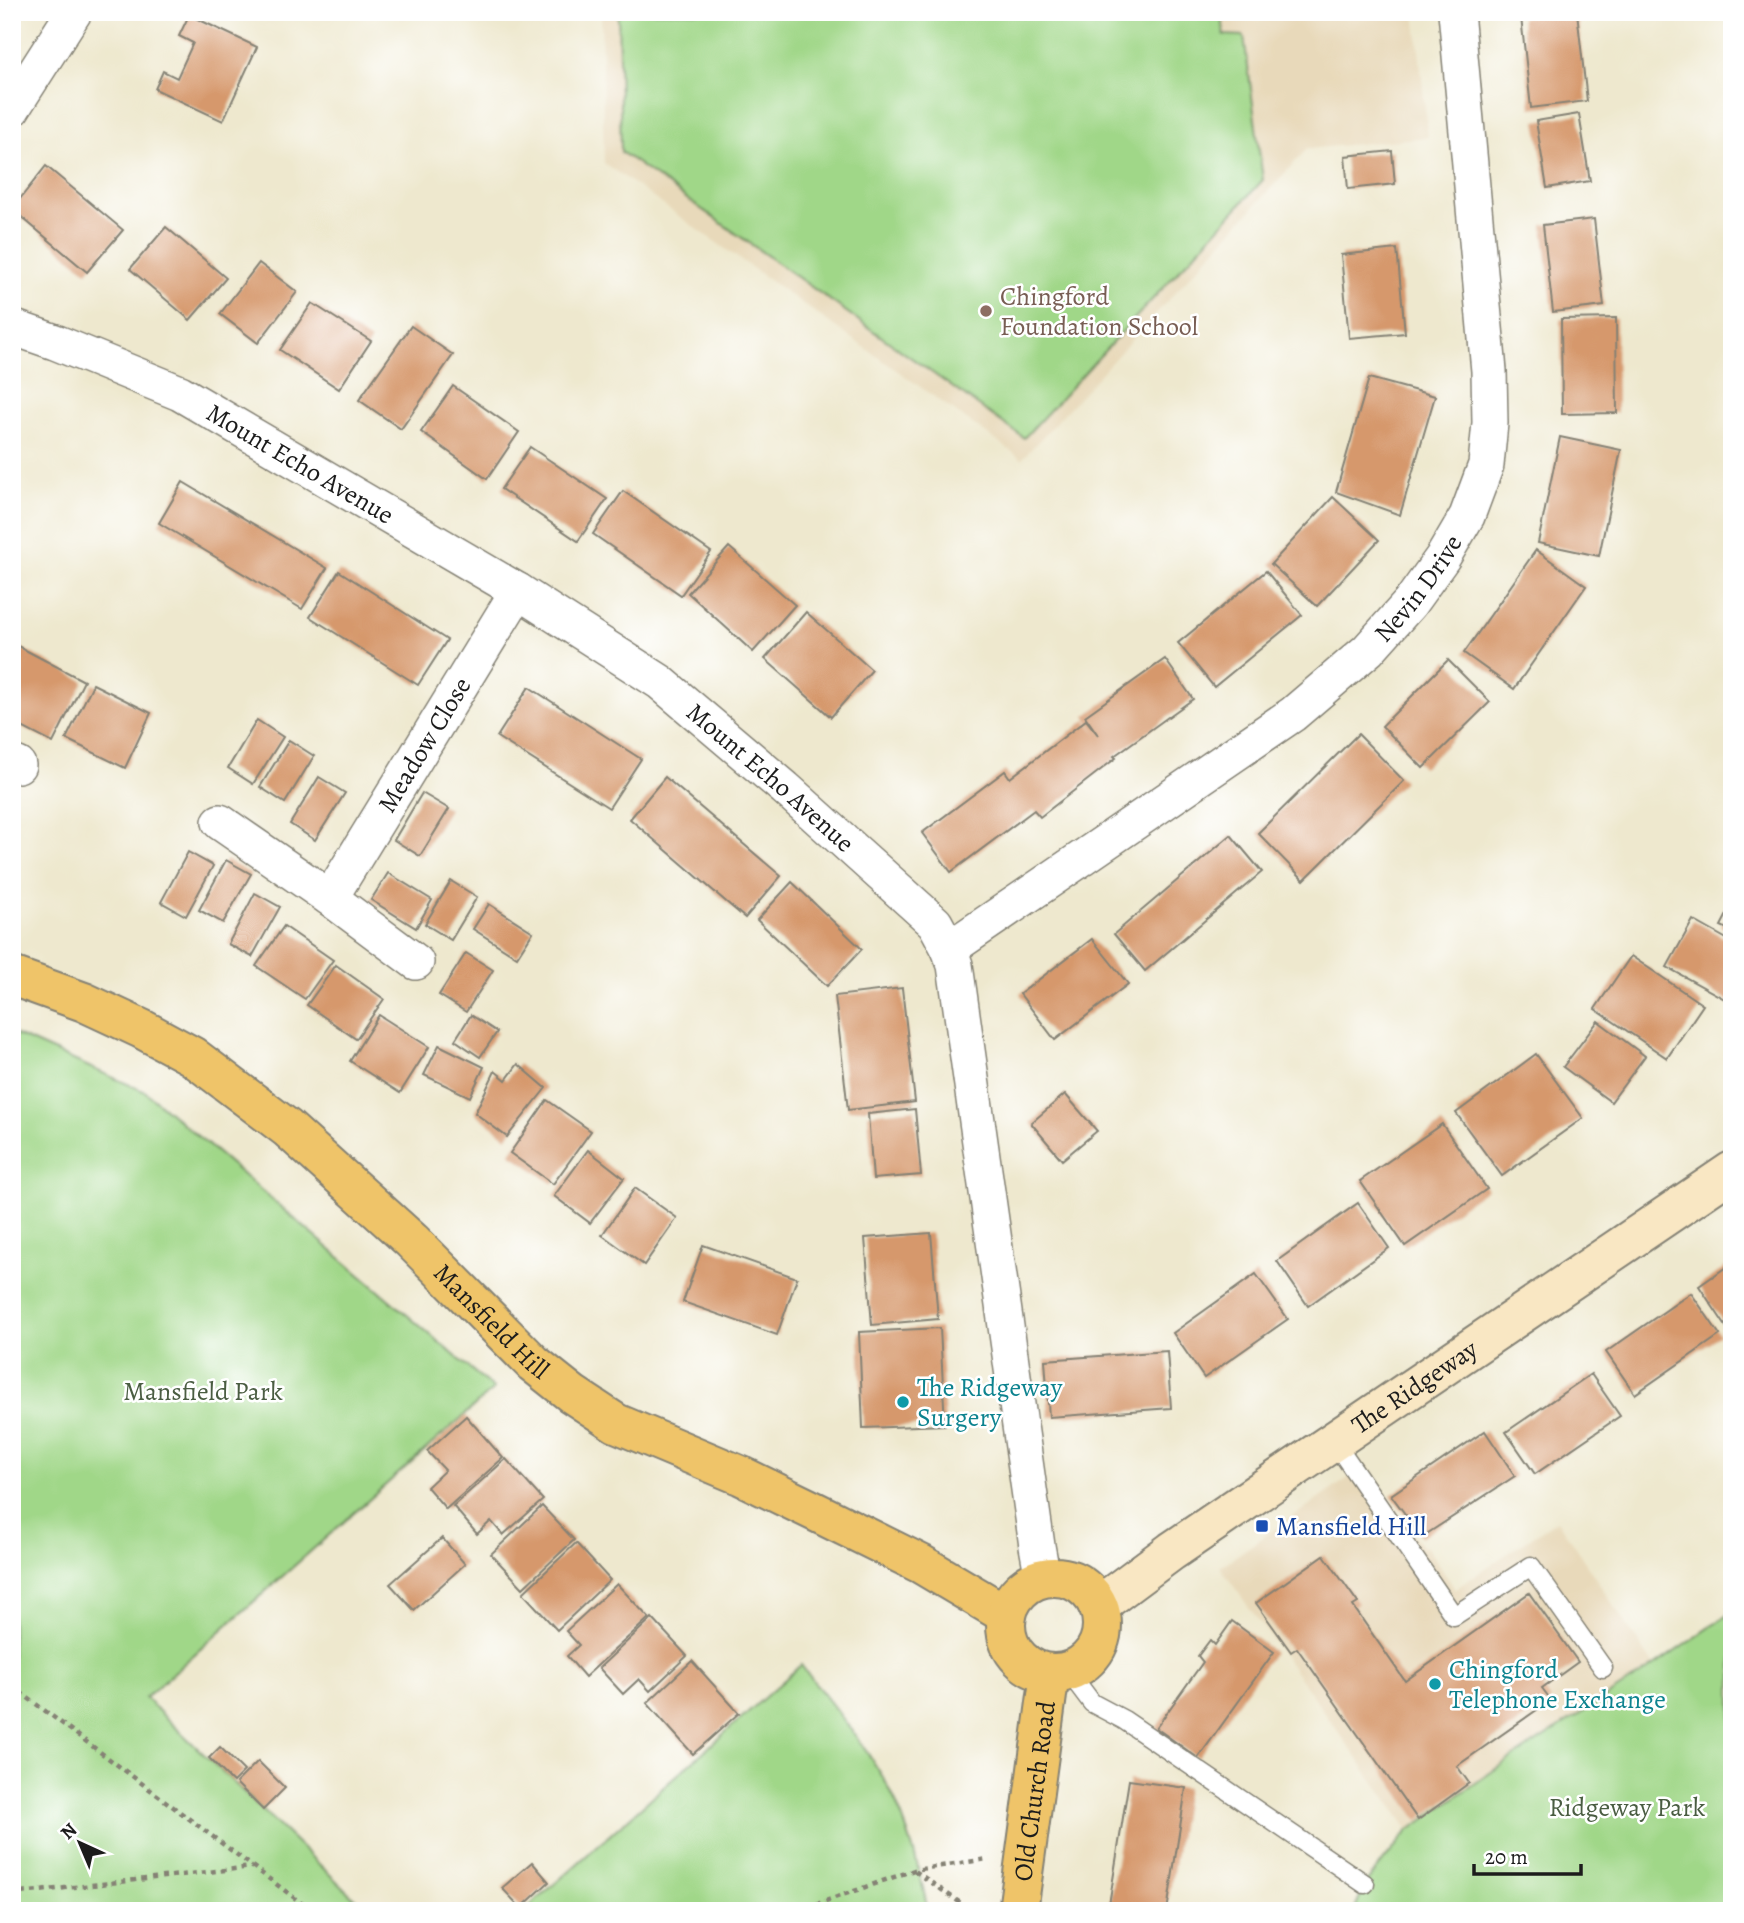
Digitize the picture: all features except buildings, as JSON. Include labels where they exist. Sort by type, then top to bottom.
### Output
[{"type":"main road","name":"Mansfield Hill","points":[[12,976],[84,1002],[131,1023],[202,1064],[287,1128],[374,1206],[533,1363],[572,1394],[616,1423],[742,1476],[839,1523],[921,1564],[1007,1615]]},
{"type":"main road","name":"The Ridgeway","points":[[1098,1606],[1172,1551],[1732,1171]]},
{"type":"main road","points":[[1007,1615],[1017,1595],[1030,1584],[1055,1577],[1079,1584],[1093,1596],[1098,1606]]},
{"type":"main road","name":"Old Church Road","points":[[1007,1615],[1008,1638],[1018,1657],[1029,1666],[1059,1672],[1091,1657],[1100,1638],[1102,1624],[1098,1606]]},
{"type":"main road","name":"Old Church Road","points":[[1018,1911],[1024,1856],[1059,1672]]},
{"type":"street","points":[[12,109],[74,12]]},
{"type":"street","name":"Nevin Drive","points":[[949,949],[1293,715],[1368,650],[1410,603],[1443,557],[1467,516],[1486,464],[1490,423],[1489,371],[1456,12]]},
{"type":"street","name":"Mount Echo Avenue","points":[[12,327],[180,393],[518,591],[660,682],[785,788],[935,923],[955,965],[1043,1579]]},
{"type":"street","name":"Meadow Close","points":[[330,898],[518,591]]},
{"type":"street","points":[[219,822],[330,898],[416,962]]},
{"type":"lane","points":[[1334,1441],[1454,1616],[1531,1566],[1603,1668]]},
{"type":"lane","points":[[1059,1672],[1092,1703],[1124,1720],[1365,1884]]},
{"type":"path","points":[[12,1686],[312,1911]]},
{"type":"path","points":[[797,1911],[914,1870],[965,1861],[1024,1856]]},
{"type":"path","points":[[12,1894],[253,1867]]},
{"type":"path","points":[[914,1870],[972,1911]]},
{"type":"shaded area","name":"Chingford Foundation School","points":[[601,12],[1415,12],[1428,137],[1307,149],[1022,459],[604,163]]},
{"type":"shaded area","points":[[1366,1466],[1455,1589],[1557,1520],[1654,1666],[1497,1768],[1409,1830],[1220,1567]]},
{"type":"green space","name":"Chingford Foundation School","points":[[618,12],[1222,12],[1224,35],[1244,36],[1263,180],[1024,438],[621,152]]},
{"type":"green space","name":"Mansfield Park","points":[[12,1033],[146,1092],[494,1389],[145,1698],[368,1911],[12,1911]]},
{"type":"green space","name":"Ridgeway Park","points":[[1732,1612],[1732,1911],[1354,1911],[1365,1884],[1409,1830],[1497,1768]]},
{"type":"green space","points":[[801,1665],[859,1740],[889,1788],[908,1833],[928,1911],[524,1911]]},
{"type":"place","name":"Chingford Foundation School","points":[[986,311]]},
{"type":"place","name":"The Ridgeway Surgery","points":[[903,1402]]},
{"type":"place","name":"Mansfield Hill","points":[[1262,1526]]},
{"type":"place","name":"Chingford Telephone Exchange","points":[[1435,1684]]}]
